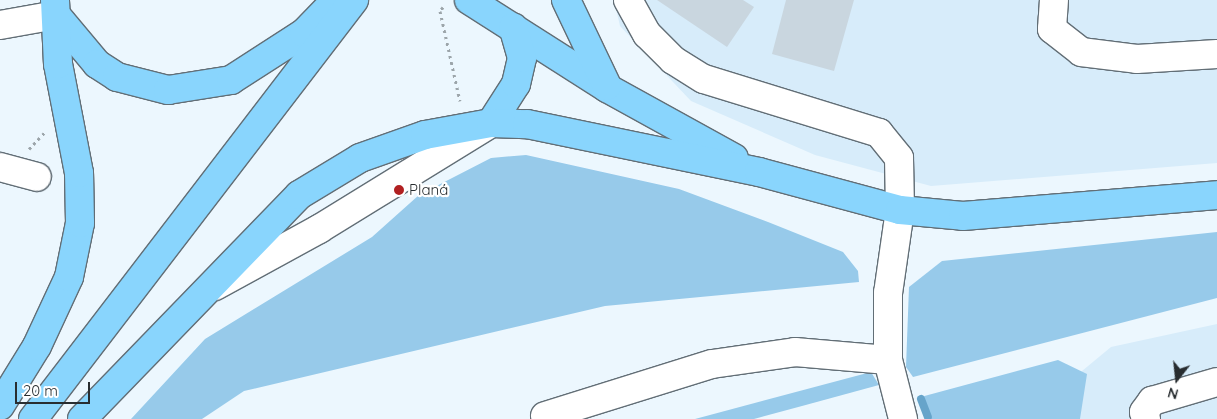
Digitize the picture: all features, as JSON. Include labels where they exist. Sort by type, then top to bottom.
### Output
[{"type":"main road","points":[[56,8],[97,64],[117,77],[168,90],[231,80],[304,32],[336,0]]},
{"type":"main road","points":[[33,419],[354,0]]},
{"type":"main road","points":[[566,0],[607,88]]},
{"type":"main road","points":[[478,1],[513,28],[607,88],[759,172]]},
{"type":"main road","points":[[0,406],[37,346],[69,278],[80,223],[79,173],[70,118],[58,64],[56,8]]},
{"type":"main road","points":[[491,123],[504,108],[516,84],[522,58],[513,28]]},
{"type":"main road","points":[[82,419],[211,288],[299,195],[360,158],[425,136],[464,128],[491,123],[563,130],[759,172],[900,210],[962,216],[1021,214],[1217,195]]},
{"type":"street","points":[[628,0],[647,34],[673,60],[704,79],[878,133],[899,158],[900,210],[888,293],[888,360],[903,419]]},
{"type":"street","points":[[1054,0],[1052,29],[1081,52],[1137,59],[1217,54]]},
{"type":"street","points":[[0,25],[56,8]]},
{"type":"street","points":[[211,288],[319,229],[491,123]]},
{"type":"street","points":[[545,416],[712,364],[794,352],[888,360]]},
{"type":"street","points":[[1146,419],[1144,412],[1152,401],[1217,382]]},
{"type":"path","points":[[448,0],[440,11],[464,128]]},
{"type":"path","points":[[19,172],[32,142],[70,118]]},
{"type":"shaded area","points":[[614,0],[1217,0],[1217,163],[931,186],[815,155],[691,101],[620,26]]},
{"type":"shaded area","points":[[526,155],[679,189],[768,222],[843,252],[858,271],[859,282],[605,306],[244,391],[202,419],[131,419],[205,339],[372,237],[419,195],[491,158]]},
{"type":"shaded area","points":[[1217,232],[1217,298],[913,377],[906,367],[909,287],[942,261]]},
{"type":"shaded area","points":[[1217,324],[1217,419],[1024,419],[1111,347]]},
{"type":"shaded area","points":[[1058,360],[1087,374],[1080,419],[928,419],[917,398]]},
{"type":"shaded area","points":[[871,372],[879,385],[754,419],[695,419]]},
{"type":"building","points":[[657,0],[743,0],[754,7],[727,47]]},
{"type":"building","points":[[786,0],[854,0],[834,71],[772,54]]},
{"type":"waterway","points":[[921,399],[928,417]]},
{"type":"place","name":"Planá","points":[[399,190]]}]
